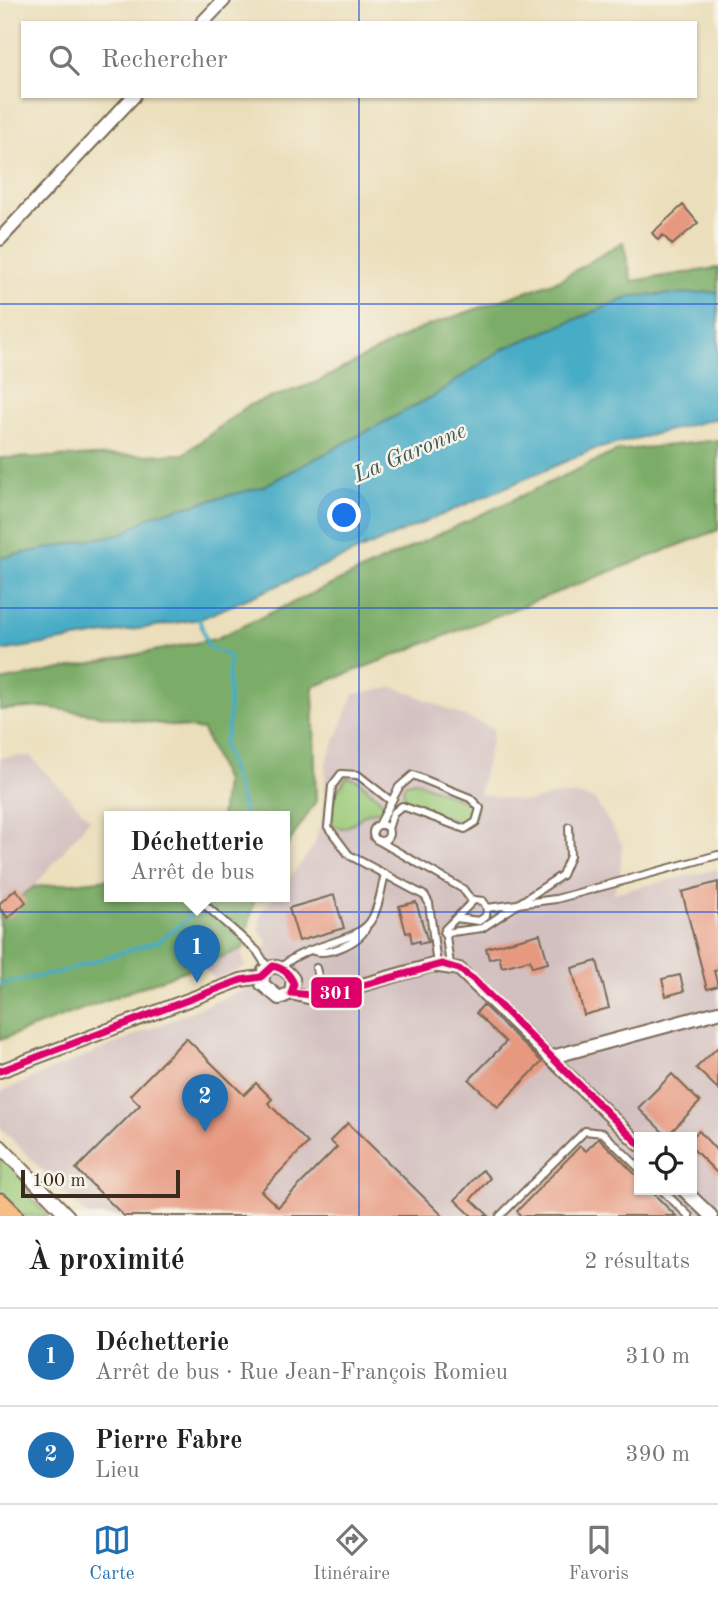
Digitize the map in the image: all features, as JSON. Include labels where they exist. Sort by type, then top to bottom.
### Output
[{"type":"main road","points":[[0,1203],[13,1216]]},
{"type":"street","points":[[204,21],[224,0]]},
{"type":"street","points":[[0,239],[132,98]]},
{"type":"street","points":[[291,993],[308,997],[323,996],[437,965],[450,965],[473,979],[634,1139]]},
{"type":"street","points":[[0,1071],[270,971],[293,979],[291,993],[284,998],[275,997],[264,988],[270,971]]},
{"type":"street","points":[[552,1057],[718,1012]]},
{"type":"street","points":[[0,1146],[68,1216]]},
{"type":"street","points":[[689,1195],[706,1214]]},
{"type":"lane","points":[[391,801],[352,772],[341,774],[331,790],[328,827],[349,855],[422,892],[427,899],[437,965]]},
{"type":"lane","points":[[379,841],[388,833],[393,813],[402,806],[466,829],[476,822],[480,812],[479,805],[470,798],[414,775],[402,783],[373,832],[379,841],[463,889],[472,901]]},
{"type":"lane","points":[[379,825],[388,833],[400,853]]},
{"type":"lane","points":[[444,933],[482,928],[562,875],[570,856],[569,827]]},
{"type":"lane","points":[[487,908],[556,899],[718,855]]},
{"type":"lane","points":[[202,902],[257,951],[270,971],[298,954],[366,926],[374,915],[385,874]]},
{"type":"lane","points":[[450,965],[444,933],[446,925],[472,901],[483,901],[487,908],[486,916],[479,921],[456,918]]},
{"type":"lane","points":[[316,968],[323,996]]},
{"type":"lane","points":[[500,1216],[585,1131],[603,1133],[634,1163]]},
{"type":"lane","points":[[667,1195],[689,1216]]},
{"type":"shaded area","points":[[396,687],[494,729],[479,794],[528,802],[557,795],[578,795],[595,800],[622,844],[620,872],[613,893],[718,869],[718,1216],[88,1216],[0,1127],[0,1092],[250,987],[268,943],[259,930],[261,913],[270,902],[290,902],[290,877],[314,846],[324,811],[326,763],[354,694]]},
{"type":"shaded area","points":[[30,756],[90,819],[34,887],[0,911],[0,757]]},
{"type":"shaded area","points":[[218,931],[241,951],[246,967],[215,979],[194,959]]},
{"type":"green space","points":[[623,242],[632,281],[718,268],[718,292],[633,296],[503,349],[434,396],[262,487],[153,515],[124,533],[0,558],[0,458],[184,454],[249,405],[315,383],[419,329],[559,280]]},
{"type":"green space","points":[[718,440],[718,530],[313,687],[316,801],[290,841],[290,811],[222,811],[225,782],[203,730],[44,707],[0,710],[0,681],[215,639],[617,451]]},
{"type":"green space","points":[[347,777],[358,780],[385,804],[382,810],[366,814],[342,828],[332,823],[334,796]]},
{"type":"green space","points":[[415,781],[470,803],[476,811],[474,820],[462,824],[405,800],[403,788],[406,783]]},
{"type":"green space","points":[[104,880],[104,902],[254,902],[243,949],[0,1040],[0,911],[34,887]]},
{"type":"green space","points":[[0,1155],[32,1188],[27,1194],[48,1216],[20,1216],[0,1196]]},
{"type":"water","name":"La Garonne","points":[[718,292],[718,418],[592,450],[200,619],[0,651],[0,558],[124,533],[153,515],[262,487],[434,396],[503,349],[633,296]]},
{"type":"building","points":[[683,205],[698,223],[672,245],[663,235],[658,240],[652,233]]},
{"type":"building","points":[[718,882],[718,970],[714,971],[718,986],[707,989],[682,892]]},
{"type":"building","points":[[16,889],[26,902],[8,918],[0,909],[0,903]]},
{"type":"building","points":[[334,895],[344,928],[299,941],[289,908]]},
{"type":"building","points":[[416,902],[428,942],[419,944],[419,941],[412,943],[410,932],[406,933],[399,906]]},
{"type":"building","points":[[540,934],[548,963],[532,967],[530,960],[502,967],[499,956],[489,959],[486,948]]},
{"type":"building","points":[[597,961],[609,1008],[584,1015],[572,968]]},
{"type":"building","points":[[680,975],[684,991],[666,996],[662,979]]},
{"type":"building","points":[[483,1005],[542,1062],[498,1107],[469,1080],[506,1042],[476,1013]]},
{"type":"building","points":[[186,1038],[244,1095],[256,1083],[272,1099],[268,1103],[308,1143],[261,1191],[278,1207],[337,1147],[330,1141],[348,1123],[443,1216],[124,1216],[76,1169],[140,1105],[130,1095]]},
{"type":"building","points":[[718,1047],[718,1089],[696,1068]]},
{"type":"building","points":[[672,1074],[700,1102],[671,1132],[663,1132],[638,1108]]},
{"type":"building","points":[[699,1131],[718,1152],[718,1174],[697,1153]]},
{"type":"building","points":[[599,1138],[634,1173],[634,1195],[655,1195],[676,1216],[521,1216],[517,1211],[580,1146],[586,1151]]},
{"type":"building","points":[[482,1170],[490,1178],[471,1199],[489,1216],[472,1216],[455,1200]]},
{"type":"waterway","points":[[198,615],[208,647],[230,656],[229,712],[227,734],[223,743],[244,811]]},
{"type":"waterway","points":[[0,984],[57,973],[159,941],[191,916],[202,902]]},
{"type":"transit line","name":"301","points":[[0,1071],[241,980],[261,977],[273,966],[291,977],[294,984],[291,993],[323,996],[442,964],[459,969],[473,979],[634,1139]]},
{"type":"place","name":"Déchetterie","points":[[197,983]]},
{"type":"place","name":"Pierre Fabre","points":[[205,1132]]}]
